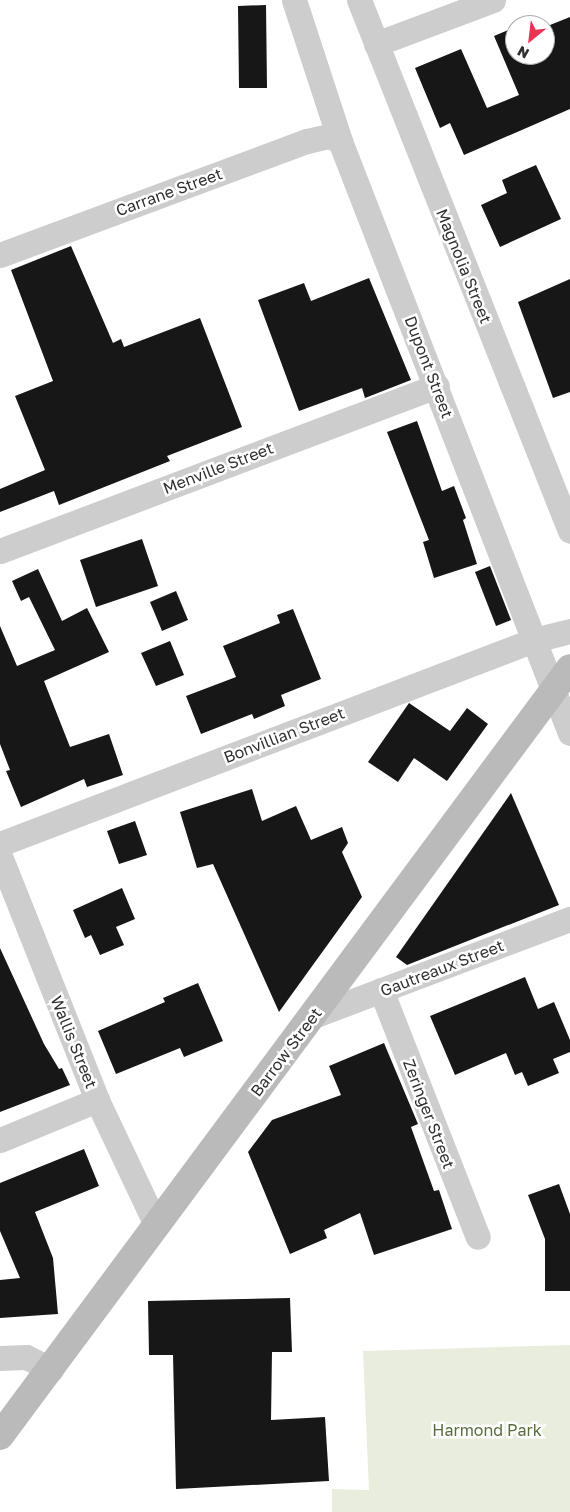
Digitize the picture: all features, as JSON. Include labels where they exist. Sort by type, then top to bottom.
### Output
[{"type":"main road","name":"Barrow Street","points":[[0,1436],[570,668]]},
{"type":"street","name":"Dupont Street","points":[[294,0],[340,141],[570,733]]},
{"type":"street","name":"Magnolia Street","points":[[359,0],[570,530]]},
{"type":"street","points":[[376,44],[492,0]]},
{"type":"street","name":"Carrane Street","points":[[0,255],[307,141],[329,136],[340,141]]},
{"type":"street","name":"Menville Street","points":[[0,551],[436,386]]},
{"type":"street","name":"Bonvillian Street","points":[[0,844],[534,640],[570,631]]},
{"type":"street","name":"Wallis Street","points":[[0,856],[97,1100],[156,1225]]},
{"type":"street","name":"Gautreaux Street","points":[[313,1016],[570,919]]},
{"type":"street","name":"Zeringer Street","points":[[381,990],[478,1237]]},
{"type":"street","points":[[0,1140],[97,1100]]},
{"type":"street","points":[[0,1358],[26,1357],[51,1369]]},
{"type":"green space","name":"Harmond Park","points":[[570,1345],[570,1512],[332,1512],[332,1489],[369,1490],[363,1351]]},
{"type":"building","points":[[266,5],[267,88],[239,88],[238,6]]},
{"type":"building","points":[[570,17],[570,109],[464,155],[450,123],[440,128],[415,68],[461,49],[487,108],[519,95],[506,65],[555,65],[555,23]]},
{"type":"building","points":[[505,31],[505,62],[494,36]]},
{"type":"building","points":[[536,165],[561,219],[500,247],[481,205],[507,193],[502,180]]},
{"type":"building","points":[[71,246],[113,343],[121,339],[124,347],[200,318],[242,427],[167,456],[170,461],[59,505],[54,491],[0,512],[0,489],[45,470],[15,396],[53,381],[11,270]]},
{"type":"building","points":[[369,278],[411,380],[365,398],[362,388],[299,411],[258,300],[304,283],[311,301]]},
{"type":"building","points":[[570,279],[570,392],[553,398],[518,302]]},
{"type":"building","points":[[417,421],[442,491],[454,486],[466,518],[463,520],[477,564],[434,578],[423,542],[429,540],[387,432]]},
{"type":"building","points":[[142,539],[158,586],[96,607],[80,560]]},
{"type":"building","points":[[490,566],[511,620],[496,626],[475,572]]},
{"type":"building","points":[[38,569],[62,621],[87,608],[109,652],[44,681],[70,747],[109,734],[123,775],[87,787],[84,779],[21,807],[6,771],[10,770],[0,744],[0,626],[17,666],[55,650],[29,597],[21,601],[12,581]]},
{"type":"building","points":[[176,591],[188,620],[162,631],[150,602]]},
{"type":"building","points":[[293,609],[321,679],[281,695],[285,706],[254,719],[252,714],[201,734],[186,696],[236,677],[223,646],[280,623],[277,615]]},
{"type":"building","points":[[170,641],[184,675],[156,686],[141,653]]},
{"type":"building","points":[[409,703],[450,731],[467,708],[488,724],[447,781],[414,758],[398,782],[368,762]]},
{"type":"building","points":[[252,789],[262,821],[296,806],[311,840],[342,827],[348,843],[342,852],[362,897],[279,1012],[213,864],[197,868],[180,812]]},
{"type":"building","points":[[511,793],[559,905],[407,965],[396,957]]},
{"type":"building","points":[[135,821],[147,855],[119,864],[107,831]]},
{"type":"building","points":[[122,888],[135,919],[116,927],[124,945],[100,955],[91,935],[85,938],[73,910]]},
{"type":"building","points":[[0,948],[44,1044],[59,1069],[62,1068],[70,1085],[0,1112]]},
{"type":"building","points":[[525,977],[538,1009],[554,1002],[570,1040],[570,1052],[553,1059],[559,1073],[528,1086],[522,1072],[515,1075],[506,1053],[455,1075],[430,1016]]},
{"type":"building","points":[[198,983],[223,1041],[184,1057],[180,1048],[116,1074],[98,1031],[165,1002],[163,998]]},
{"type":"building","points":[[384,1043],[418,1124],[411,1127],[434,1191],[439,1190],[452,1229],[374,1255],[360,1213],[324,1230],[327,1238],[290,1254],[248,1152],[272,1120],[341,1095],[329,1066]]},
{"type":"building","points":[[84,1149],[99,1186],[35,1212],[53,1258],[58,1314],[0,1318],[0,1280],[20,1278],[0,1231],[0,1183]]},
{"type":"building","points":[[559,1184],[570,1214],[570,1291],[545,1291],[545,1239],[528,1195]]},
{"type":"building","points":[[290,1298],[292,1352],[272,1352],[271,1420],[325,1417],[329,1481],[176,1489],[173,1355],[149,1355],[148,1301]]}]
